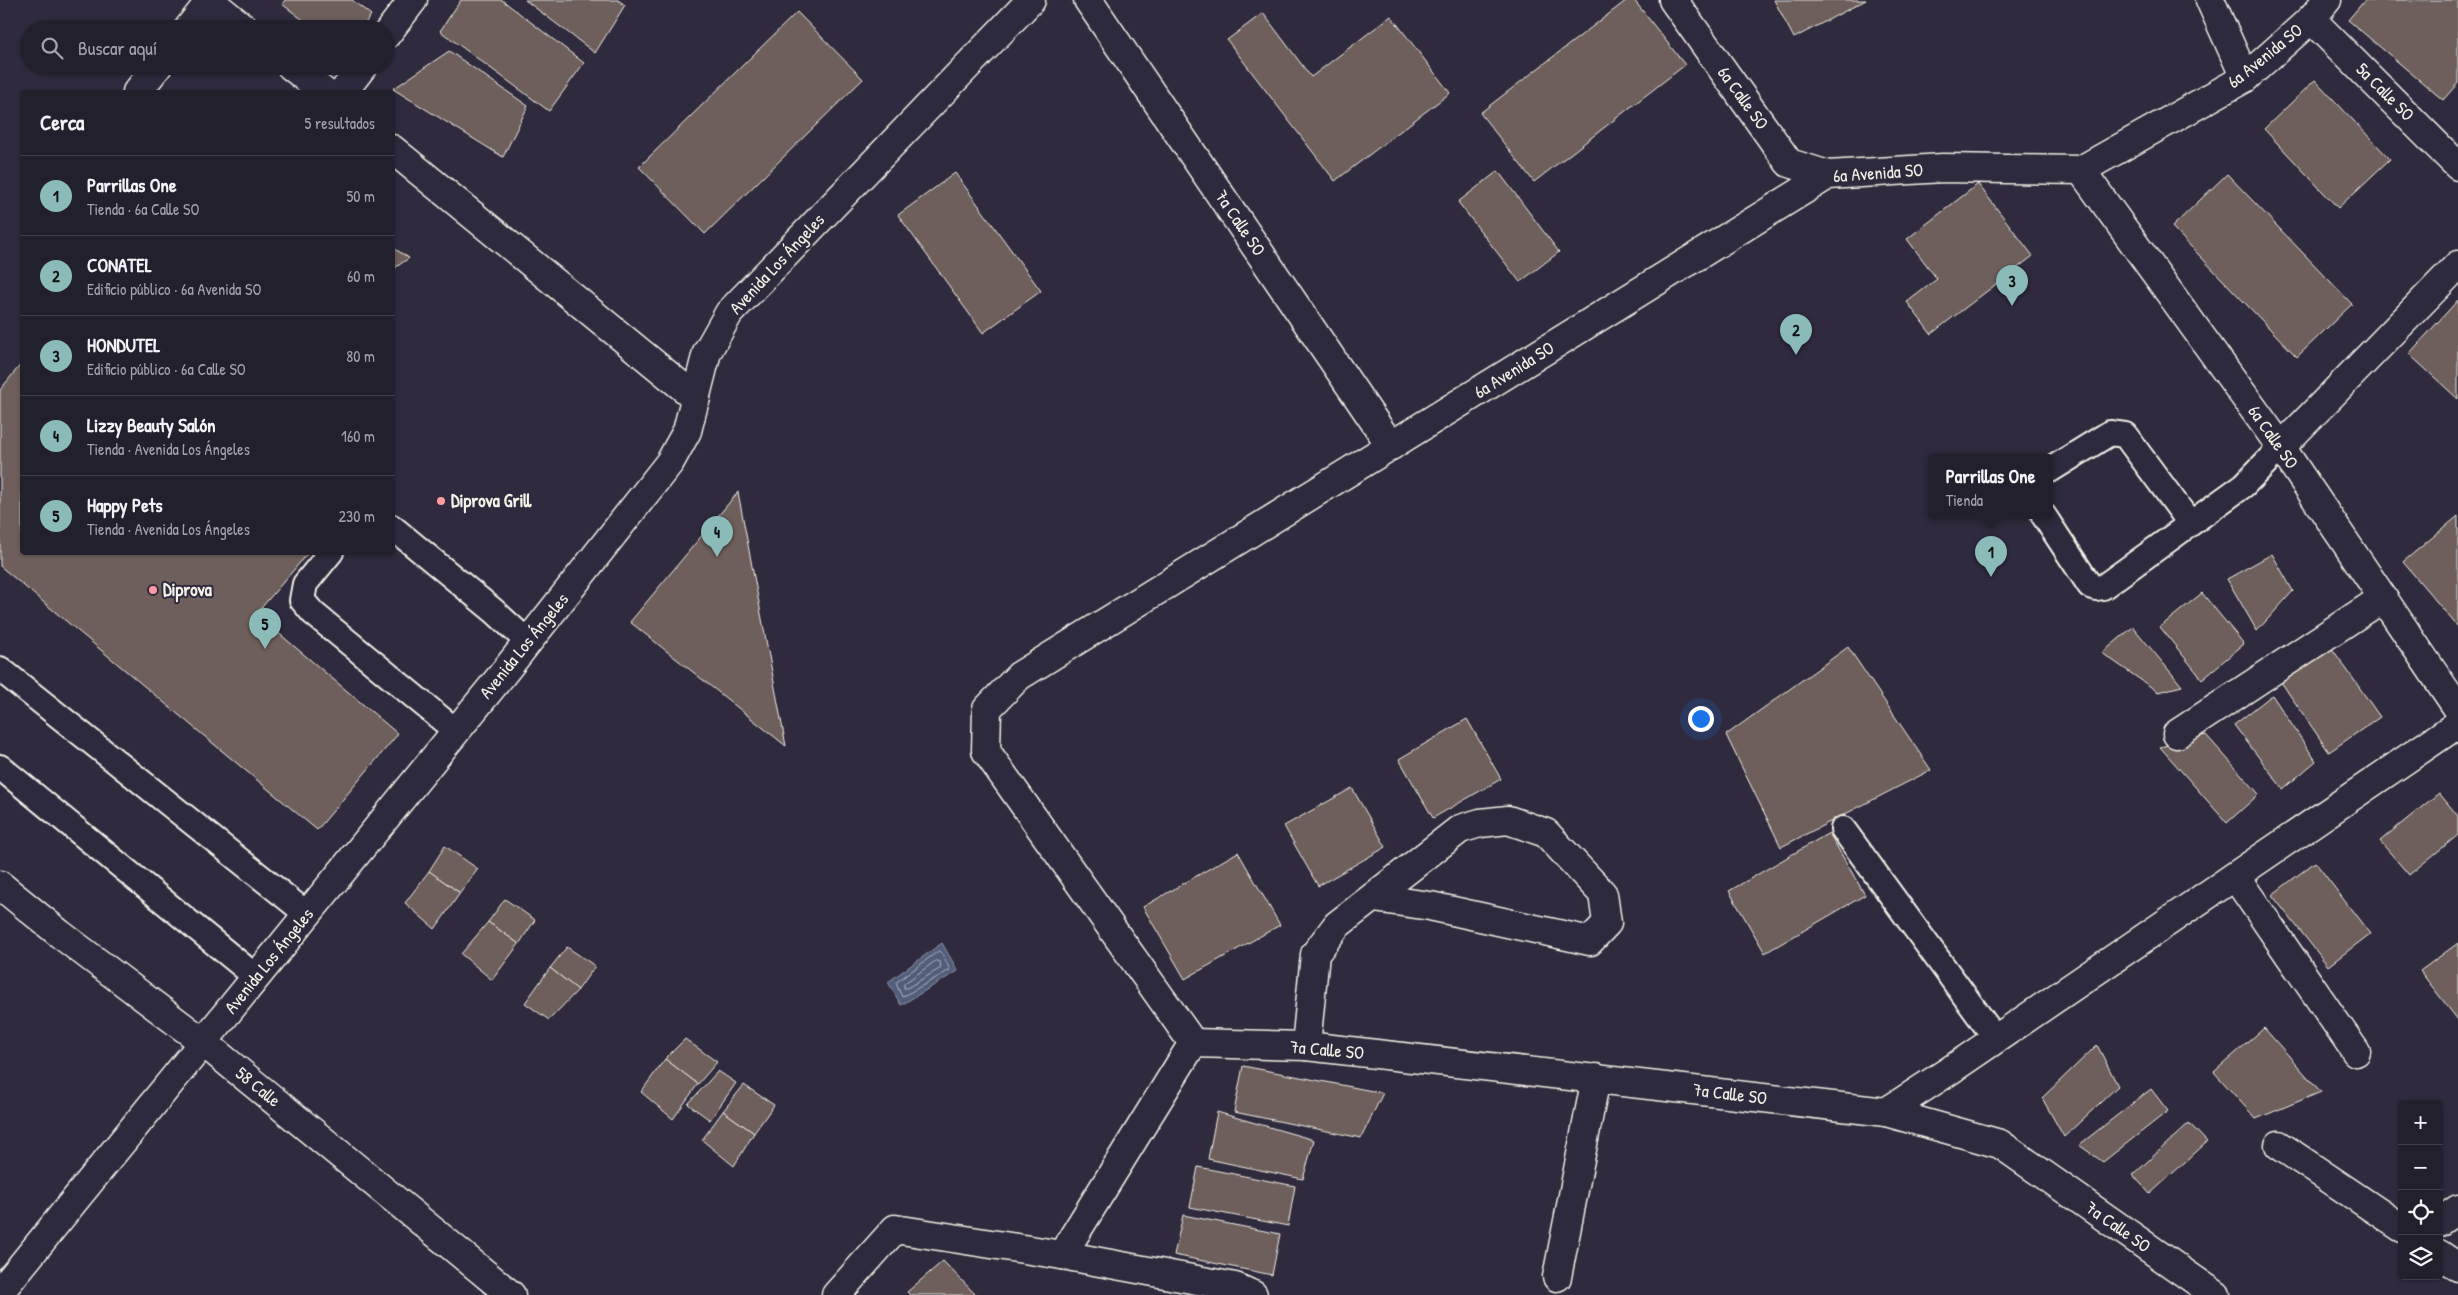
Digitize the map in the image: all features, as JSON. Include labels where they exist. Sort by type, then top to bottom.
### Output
[{"type":"street","points":[[395,23],[413,0]]},
{"type":"street","name":"Avenida Los Ángeles","points":[[0,1292],[528,642],[670,462],[687,431],[707,352],[729,314],[1031,0]]},
{"type":"street","name":"7a Calle SO","points":[[1088,0],[1391,446]]},
{"type":"street","name":"6a Calle SO","points":[[1673,0],[1789,163],[1828,175]]},
{"type":"street","points":[[2210,0],[2245,78]]},
{"type":"street","points":[[195,20],[210,1],[234,20]]},
{"type":"street","name":"6a Avenida SO","points":[[1194,1043],[986,751],[988,709],[1019,676],[1828,175],[1943,168],[2081,170],[2245,78],[2319,10]]},
{"type":"street","name":"5a Calle SO","points":[[2319,10],[2458,166]]},
{"type":"street","points":[[139,90],[151,75]]},
{"type":"street","points":[[302,75],[321,90]]},
{"type":"street","points":[[345,90],[356,75]]},
{"type":"street","points":[[395,151],[696,398]]},
{"type":"street","name":"6a Calle SO","points":[[2081,170],[2281,447],[2458,709]]},
{"type":"street","points":[[2281,447],[2458,264]]},
{"type":"street","points":[[2177,734],[2383,598]]},
{"type":"street","points":[[1886,1112],[2458,724]]},
{"type":"street","points":[[1306,1046],[1315,954],[1337,925],[1374,898],[1438,845],[1460,830],[1480,823],[1508,820],[1546,833],[1603,894],[1606,924],[1590,941],[1430,906],[1374,898]]},
{"type":"street","points":[[2235,876],[2356,1052]]},
{"type":"street","name":"58 Calle","points":[[0,885],[60,934],[204,1042],[511,1295]]},
{"type":"street","points":[[1062,1255],[1194,1043]]},
{"type":"street","name":"7a Calle SO","points":[[1194,1043],[1306,1046],[1886,1112],[2000,1144],[2216,1295]]},
{"type":"street","points":[[1557,1276],[1596,1078]]},
{"type":"street","points":[[2279,1145],[2398,1225]]},
{"type":"street","points":[[2443,1219],[2458,1209]]},
{"type":"street","points":[[836,1295],[895,1229],[1062,1255],[1235,1287],[1253,1295]]},
{"type":"street","points":[[2443,1257],[2458,1267]]},
{"type":"lane","points":[[2053,468],[2110,433],[2125,435],[2190,523]]},
{"type":"lane","points":[[2046,519],[2090,586],[2096,588],[2103,587],[2244,485],[2281,447]]},
{"type":"lane","points":[[395,529],[494,611],[528,642]]},
{"type":"lane","points":[[329,555],[305,584],[302,600],[313,613],[456,731]]},
{"type":"lane","points":[[0,669],[307,914]]},
{"type":"lane","points":[[0,767],[256,977]]},
{"type":"lane","points":[[1843,829],[1996,1039]]},
{"type":"water","points":[[942,943],[958,971],[901,1005],[888,982]]},
{"type":"building","points":[[285,0],[352,0],[371,15],[367,20],[303,20],[282,4]]},
{"type":"building","points":[[461,0],[502,0],[584,63],[549,111],[440,31]]},
{"type":"building","points":[[525,0],[618,0],[625,5],[595,53]]},
{"type":"building","points":[[1627,0],[1634,0],[1685,65],[1534,182],[1480,113]]},
{"type":"building","points":[[1774,0],[1866,0],[1794,38]]},
{"type":"building","points":[[2365,0],[2458,0],[2458,83],[2443,100],[2348,20]]},
{"type":"building","points":[[797,12],[863,79],[705,234],[639,167]]},
{"type":"building","points":[[1263,13],[1311,77],[1391,16],[1450,93],[1335,181],[1227,40]]},
{"type":"building","points":[[449,51],[528,106],[503,157],[393,89]]},
{"type":"building","points":[[2315,80],[2390,159],[2338,208],[2264,129]]},
{"type":"building","points":[[1498,171],[1559,252],[1520,282],[1458,202]]},
{"type":"building","points":[[955,173],[1041,291],[983,333],[898,215]]},
{"type":"building","points":[[2227,174],[2352,304],[2297,357],[2172,227]]},
{"type":"building","points":[[1978,184],[2033,256],[1931,334],[1907,302],[1937,279],[1907,239]]},
{"type":"building","points":[[395,249],[409,258],[395,268]]},
{"type":"building","points":[[2458,300],[2458,399],[2409,354]]},
{"type":"building","name":"Diprova","points":[[20,365],[20,555],[306,555],[256,614],[398,734],[317,830],[0,566],[0,390]]},
{"type":"building","points":[[738,492],[786,746],[630,622]]},
{"type":"building","points":[[2458,516],[2458,627],[2403,562]]},
{"type":"building","points":[[2272,554],[2293,591],[2257,631],[2227,579]]},
{"type":"building","points":[[2202,593],[2244,644],[2202,679],[2160,627]]},
{"type":"building","points":[[2133,627],[2182,686],[2158,692],[2102,653]]},
{"type":"building","points":[[1848,647],[1931,770],[1781,847],[1726,735]]},
{"type":"building","points":[[2331,647],[2380,717],[2329,752],[2281,682]]},
{"type":"building","points":[[2272,695],[2316,761],[2283,789],[2234,725]]},
{"type":"building","points":[[1467,719],[1501,779],[1433,818],[1399,759]]},
{"type":"building","points":[[2206,735],[2259,794],[2227,823],[2160,747]]},
{"type":"building","points":[[1352,788],[1386,847],[1318,886],[1284,826]]},
{"type":"building","points":[[2439,793],[2458,816],[2458,835],[2409,875],[2380,841]]},
{"type":"building","points":[[1829,833],[1865,895],[1765,953],[1729,891]]},
{"type":"building","points":[[445,846],[478,869],[460,893],[429,871]]},
{"type":"building","points":[[1238,852],[1280,925],[1185,979],[1143,907]]},
{"type":"building","points":[[2315,862],[2370,934],[2328,966],[2272,895]]},
{"type":"building","points":[[429,871],[460,893],[435,929],[405,903]]},
{"type":"building","points":[[505,899],[535,920],[519,944],[488,922]]},
{"type":"building","points":[[488,922],[519,944],[492,980],[461,954]]},
{"type":"building","points":[[2458,943],[2458,1020],[2420,971]]},
{"type":"building","points":[[567,947],[595,966],[578,990],[550,968]]},
{"type":"building","points":[[550,968],[578,990],[549,1020],[525,1003]]},
{"type":"building","points":[[2264,1028],[2321,1092],[2256,1119],[2214,1072]]},
{"type":"building","points":[[685,1039],[717,1062],[698,1084],[665,1059]]},
{"type":"building","points":[[2097,1045],[2118,1086],[2064,1137],[2042,1098]]},
{"type":"building","points":[[665,1059],[698,1084],[673,1119],[641,1092]]},
{"type":"building","points":[[1243,1066],[1383,1093],[1361,1138],[1234,1112]]},
{"type":"building","points":[[718,1071],[736,1083],[710,1120],[688,1104]]},
{"type":"building","points":[[744,1085],[774,1105],[754,1133],[723,1111]]},
{"type":"building","points":[[2151,1089],[2168,1111],[2103,1162],[2079,1145]]},
{"type":"building","points":[[723,1111],[754,1133],[734,1166],[702,1140]]},
{"type":"building","points":[[1217,1112],[1314,1140],[1303,1179],[1208,1159]]},
{"type":"building","points":[[2189,1123],[2207,1142],[2150,1194],[2133,1175]]},
{"type":"building","points":[[1198,1167],[1295,1186],[1288,1226],[1190,1207]]},
{"type":"building","points":[[1183,1215],[1280,1234],[1272,1275],[1174,1255]]},
{"type":"building","points":[[943,1261],[976,1295],[910,1295],[907,1292]]},
{"type":"place","name":"HONDUTEL","points":[[2012,306]]},
{"type":"place","name":"CONATEL","points":[[1796,355]]},
{"type":"place","name":"Diprova Grill","points":[[441,501]]},
{"type":"place","name":"Lizzy Beauty Salón","points":[[717,557]]},
{"type":"place","name":"Parrillas One","points":[[1991,577]]},
{"type":"place","name":"Diprova","points":[[153,590]]},
{"type":"place","name":"Happy Pets","points":[[265,649]]}]
